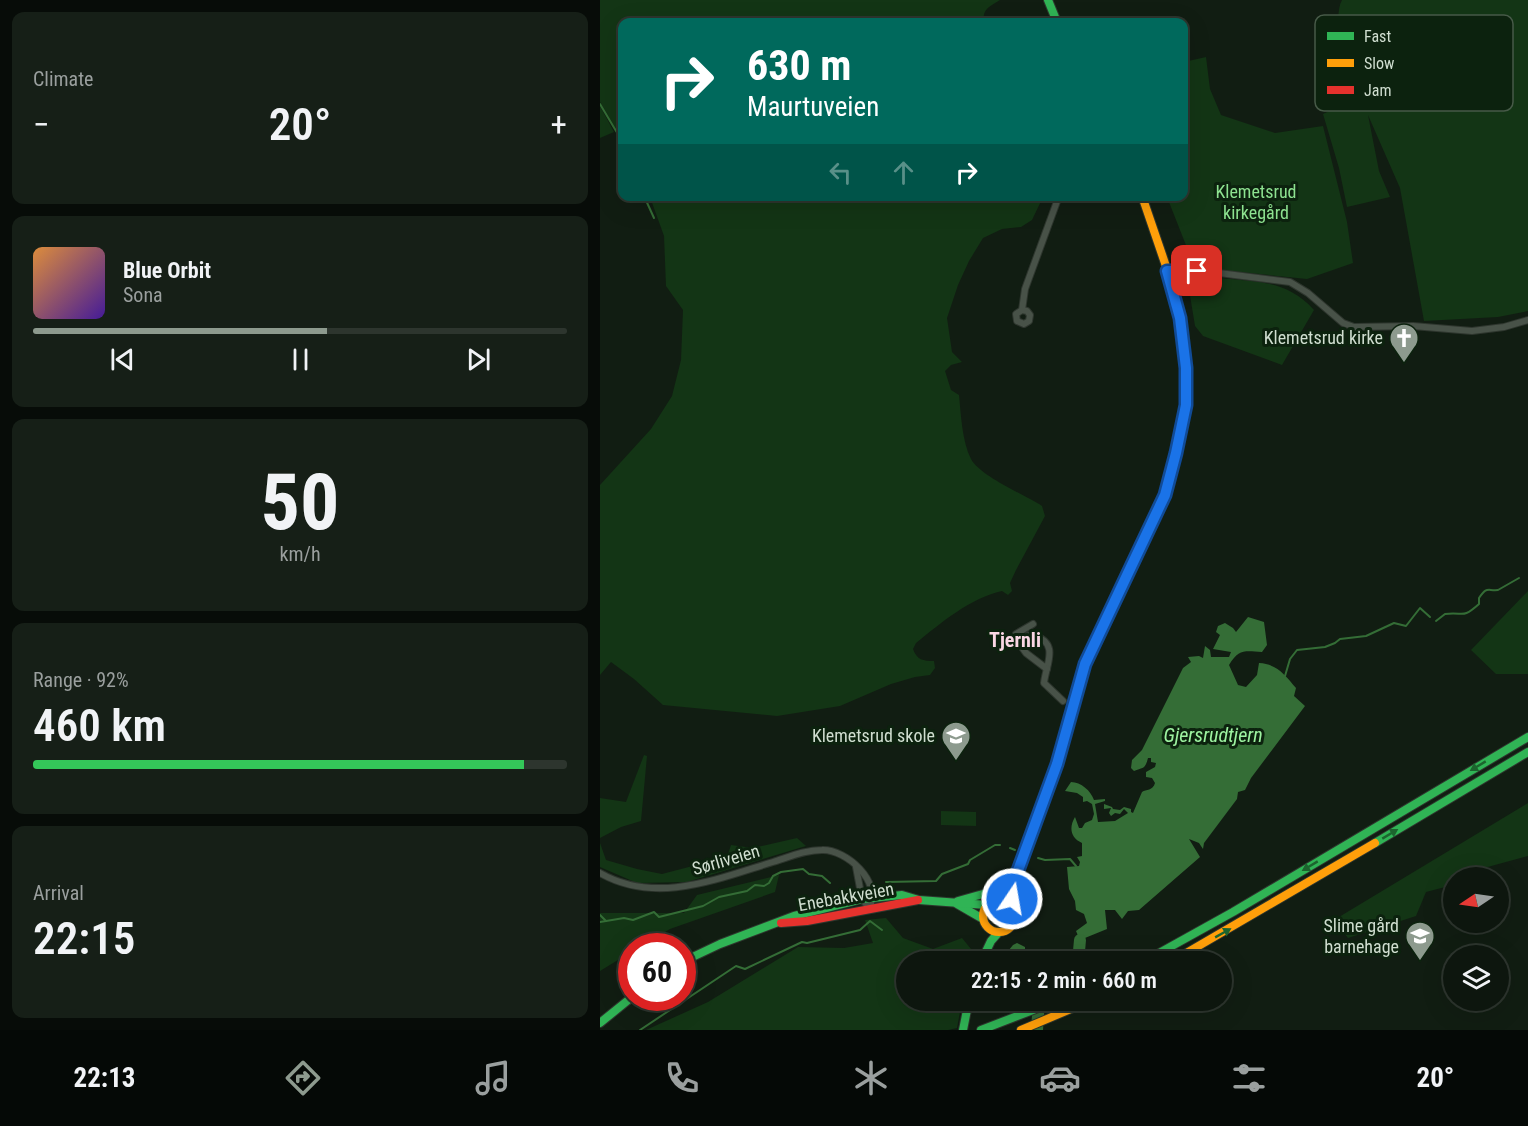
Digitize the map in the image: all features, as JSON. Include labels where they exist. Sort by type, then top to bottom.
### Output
[{"type":"main road","points":[[1048,0],[1055,18]]},
{"type":"main road","points":[[986,951],[999,932],[1011,928],[1016,920],[1016,914],[1011,905],[1000,900],[1017,871],[1057,764],[1085,664],[1161,504],[1176,453],[1186,405],[1186,368],[1180,318],[1145,201]]},
{"type":"main road","points":[[1163,951],[1233,912],[1528,736]]},
{"type":"main road","points":[[1191,951],[1528,752]]},
{"type":"main road","points":[[954,904],[990,892],[1017,871]]},
{"type":"main road","points":[[1011,905],[1017,871]]},
{"type":"main road","name":"Enebakkveien","points":[[696,955],[729,940],[806,912],[872,897],[902,895],[919,900],[987,905],[1000,900]]},
{"type":"main road","name":"Enebakkveien","points":[[778,923],[807,921],[919,900]]},
{"type":"main road","name":"Enebakkveien","points":[[954,904],[999,932]]},
{"type":"main road","points":[[983,951],[987,905]]},
{"type":"main road","points":[[600,1023],[618,1008]]},
{"type":"main road","points":[[963,1030],[967,1011]]},
{"type":"main road","points":[[981,1030],[1030,1011]]},
{"type":"main road","points":[[1021,1030],[1066,1011]]},
{"type":"street","points":[[1022,310],[1025,289],[1057,201]]},
{"type":"street","points":[[1167,271],[1219,273],[1290,282],[1308,293],[1343,323],[1354,327],[1413,326],[1472,331],[1504,327],[1528,320]]},
{"type":"street","points":[[1033,624],[1016,634],[1020,637],[1034,635],[1044,641],[1050,654],[1045,684],[1063,701]]},
{"type":"street","points":[[1021,646],[1026,653],[1047,669]]},
{"type":"street","name":"Sørliveien","points":[[600,873],[641,887],[669,889],[717,880],[810,851],[831,851],[849,859],[864,874],[872,897]]},
{"type":"street","points":[[855,866],[862,899],[869,908]]},
{"type":"street","points":[[869,908],[872,897]]},
{"type":"green space","points":[[600,0],[1000,0],[985,11],[984,18],[618,18],[617,131],[600,102]]},
{"type":"green space","points":[[1342,0],[1528,0],[1528,311],[1498,317],[1424,321],[1400,188],[1368,115],[1379,171],[1390,197],[1347,207],[1339,168],[1323,114],[1329,111],[1513,111],[1513,15],[1339,15]]},
{"type":"green space","name":"Klemetsrud kirkegård","points":[[1206,57],[1210,89],[1221,115],[1275,133],[1323,126],[1347,222],[1353,263],[1307,279],[1221,270],[1193,263],[1169,201],[1188,201],[1188,61]]},
{"type":"green space","points":[[600,106],[614,132],[600,138]]},
{"type":"green space","points":[[651,201],[1041,201],[1032,220],[1021,227],[1002,229],[983,238],[969,261],[947,318],[952,352],[962,362],[951,365],[945,371],[951,390],[959,395],[964,436],[971,459],[993,478],[1042,506],[1045,516],[1016,570],[1010,583],[1012,591],[1008,595],[1002,591],[967,605],[916,643],[913,649],[919,658],[934,661],[935,668],[930,675],[891,684],[840,706],[777,716],[663,705],[611,662],[600,675],[600,485],[651,429],[672,396],[681,360],[683,310],[666,286],[664,236]]},
{"type":"green space","points":[[1220,278],[1271,284],[1293,293],[1314,310],[1282,365],[1203,336],[1195,326],[1188,283]]},
{"type":"green space","points":[[1528,591],[1528,674],[1496,674],[1471,650]]},
{"type":"green space","points":[[644,755],[647,756],[641,821],[621,827],[600,838],[600,798],[626,802]]},
{"type":"green space","points":[[1528,803],[1528,856],[1488,867],[1443,867],[1443,888],[1426,892],[1416,916],[1348,938],[1334,920]]},
{"type":"green space","points":[[941,811],[976,812],[976,826],[941,825]]},
{"type":"green space","points":[[797,838],[806,846],[687,882],[637,883],[600,867],[600,843],[606,860],[662,874],[727,857],[731,845],[753,848]]},
{"type":"green space","points":[[779,875],[775,892],[663,933],[618,933],[618,960],[600,971],[600,913],[684,913],[697,895]]},
{"type":"green space","points":[[886,918],[903,938],[933,949],[962,938],[971,951],[896,951],[896,1011],[960,1011],[957,1028],[948,1030],[646,1030],[688,1011],[696,1011],[696,1007],[798,947],[844,948],[873,943],[865,920]]},
{"type":"water","name":"Gjersrudtjern","points":[[1248,617],[1264,622],[1267,645],[1262,652],[1242,652],[1229,665],[1238,685],[1246,687],[1257,675],[1259,663],[1265,664],[1280,671],[1292,683],[1296,688],[1294,696],[1305,706],[1251,778],[1245,790],[1238,792],[1237,799],[1204,843],[1203,849],[1199,843],[1189,839],[1200,857],[1139,910],[1128,911],[1122,919],[1115,910],[1105,910],[1107,929],[1080,940],[1076,931],[1087,923],[1084,914],[1076,910],[1075,901],[1069,889],[1067,867],[1079,866],[1080,862],[1077,857],[1082,856],[1082,843],[1075,838],[1072,832],[1075,817],[1079,828],[1082,828],[1085,823],[1092,820],[1094,814],[1092,804],[1087,801],[1083,802],[1083,797],[1077,793],[1065,791],[1071,782],[1075,782],[1091,793],[1094,800],[1105,799],[1095,804],[1098,822],[1115,821],[1128,813],[1124,809],[1120,814],[1115,813],[1111,816],[1109,813],[1111,808],[1104,809],[1104,804],[1113,809],[1120,810],[1124,807],[1131,809],[1133,813],[1142,792],[1154,786],[1152,778],[1146,777],[1146,772],[1155,767],[1156,763],[1151,762],[1151,758],[1148,758],[1145,766],[1134,771],[1131,768],[1132,760],[1142,750],[1183,668],[1191,662],[1188,657],[1203,658],[1205,646],[1210,650],[1211,657],[1229,657],[1231,652],[1213,649],[1220,635],[1216,632],[1218,626],[1225,623],[1236,632]]},
{"type":"water","points":[[1017,943],[1025,947],[1025,951],[1008,951]]},
{"type":"waterway","points":[[600,104],[618,134]]},
{"type":"waterway","points":[[646,201],[654,218]]},
{"type":"waterway","points":[[1436,621],[1445,614],[1469,612],[1479,604],[1479,598],[1486,590],[1498,590],[1519,578]]},
{"type":"waterway","points":[[1285,676],[1290,659],[1297,650],[1325,647],[1340,639],[1366,636],[1394,623],[1406,626],[1420,608],[1430,617]]},
{"type":"waterway","points":[[886,882],[936,881],[942,874],[968,864],[970,860],[995,845],[1000,845]]},
{"type":"waterway","points":[[1010,848],[1015,850]]},
{"type":"waterway","points":[[1038,858],[1070,859],[1076,866]]},
{"type":"waterway","points":[[600,922],[624,918],[633,920],[654,912],[659,917],[703,906],[719,897],[747,891],[755,885],[764,886],[773,876],[781,872],[803,869],[809,874],[822,876],[830,883]]},
{"type":"waterway","points":[[600,915],[606,921]]},
{"type":"waterway","points":[[640,1030],[736,966],[745,969],[802,942],[807,943],[860,930],[870,921],[882,930]]},
{"type":"waterway","points":[[1079,951],[1080,940]]},
{"type":"waterway","points":[[1037,1030],[1038,1011]]},
{"type":"traffic: fast","points":[[1048,0],[1055,18]]},
{"type":"traffic: fast","points":[[1000,900],[1019,865],[1037,821],[1090,652],[1159,510],[1182,426],[1186,397],[1184,339]]},
{"type":"traffic: fast","points":[[1163,951],[1233,912],[1528,737]]},
{"type":"traffic: fast","points":[[1375,843],[1528,752]]},
{"type":"traffic: fast","points":[[958,901],[990,892],[1014,871]]},
{"type":"traffic: fast","points":[[696,955],[794,916],[862,899],[902,895],[919,900],[987,905]]},
{"type":"traffic: fast","points":[[957,904],[983,919]]},
{"type":"traffic: fast","points":[[986,951],[999,932]]},
{"type":"traffic: fast","points":[[600,1023],[618,1008]]},
{"type":"traffic: fast","points":[[963,1030],[967,1011]]},
{"type":"traffic: fast","points":[[981,1030],[1030,1011]]},
{"type":"traffic: slow","points":[[1144,201],[1168,272],[1184,339]]},
{"type":"traffic: slow","points":[[1190,951],[1375,843]]},
{"type":"traffic: slow","points":[[999,900],[1010,905],[1015,916],[1010,927],[999,932],[988,927],[983,916],[988,905],[999,900]]},
{"type":"traffic: slow","points":[[1021,1030],[1066,1011]]},
{"type":"traffic: jam","points":[[1011,905],[1016,878]]},
{"type":"traffic: jam","points":[[781,923],[807,921],[918,900]]},
{"type":"place","name":"Klemetsrud kirke","points":[[1404,364]]},
{"type":"place","name":"Klemetsrud skole","points":[[956,762]]},
{"type":"place","name":"Slime gård barnehage","points":[[1420,962]]},
{"type":"district","name":"Tjernli","points":[[1015,640]]},
{"type":"route","points":[[1012,899],[1016,876],[1057,764],[1085,664],[1143,545],[1168,485],[1186,405],[1186,368],[1182,328],[1167,271],[1197,271]]}]
